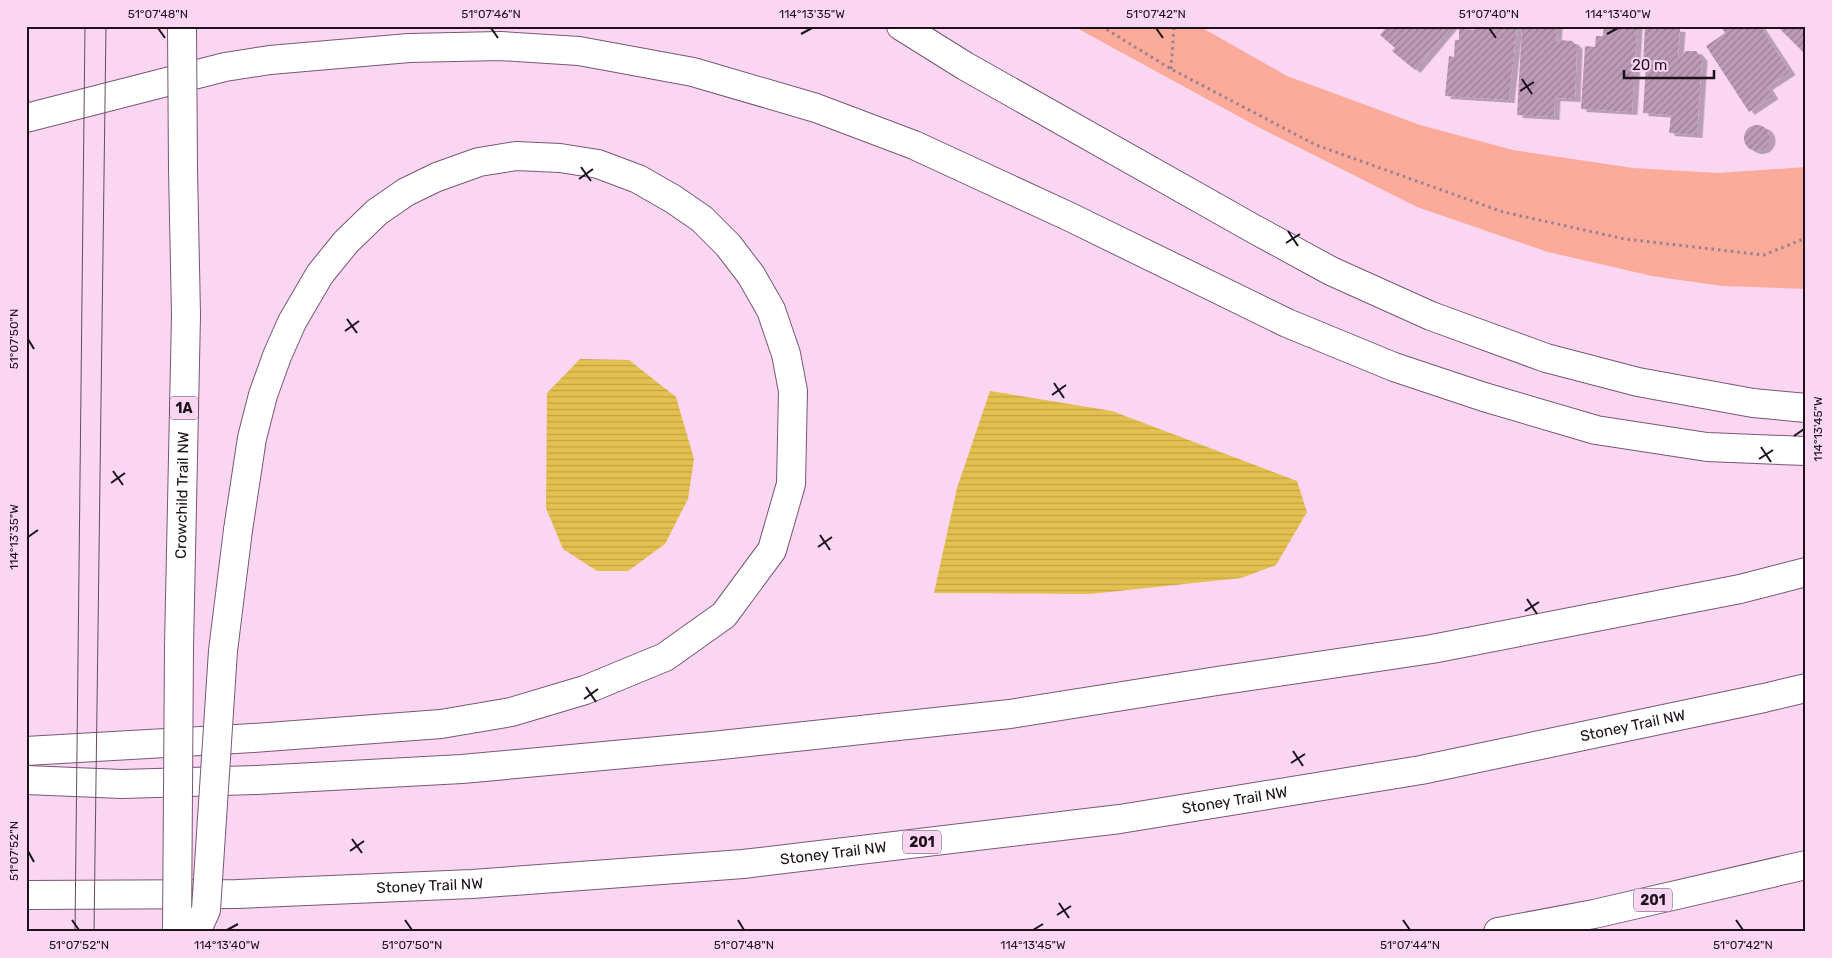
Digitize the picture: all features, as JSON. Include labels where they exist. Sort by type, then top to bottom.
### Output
[{"type":"highway","name":"Crowchild Trail NW","points":[[177,932],[179,647],[186,314],[182,26]]},
{"type":"highway","points":[[901,26],[965,66],[1330,271],[1431,316],[1546,358],[1638,382],[1753,403],[1806,408]]},
{"type":"highway","points":[[26,118],[225,67],[270,60],[409,48],[500,46],[579,51],[694,72],[816,108],[914,145],[1070,216],[1288,323],[1404,370],[1484,397],[1596,430],[1707,447],[1806,451]]},
{"type":"highway","points":[[26,751],[253,738],[441,724],[511,712],[586,690],[665,656],[724,615],[772,550],[791,484],[793,392],[786,354],[771,310],[751,275],[728,245],[702,219],[673,199],[638,179],[598,164],[560,158],[516,156],[479,162],[437,177],[406,192],[377,212],[346,242],[320,274],[292,322],[277,356],[263,395],[252,438],[223,651],[206,910],[196,932]]},
{"type":"highway","points":[[26,780],[122,784],[257,780],[462,769],[712,746],[1010,714],[1432,649],[1740,589],[1806,572]]},
{"type":"highway","name":"Stoney Trail NW","points":[[26,895],[236,894],[472,884],[743,864],[1120,818],[1421,770],[1806,688]]},
{"type":"highway","name":"201","points":[[1498,932],[1594,914],[1806,865]]},
{"type":"path","points":[[1101,26],[1171,69],[1316,144],[1504,212],[1625,239],[1764,255],[1806,238]]},
{"type":"path","points":[[1171,69],[1174,26]]},
{"type":"shaded area","points":[[1073,26],[1199,26],[1287,76],[1420,125],[1513,150],[1633,168],[1718,173],[1806,167],[1806,289],[1722,286],[1652,276],[1548,252],[1417,207],[1260,128]]},
{"type":"shaded area","points":[[580,359],[629,360],[676,397],[694,459],[688,499],[665,544],[628,571],[597,571],[563,549],[546,508],[547,393]]},
{"type":"shaded area","points":[[990,391],[1112,411],[1297,481],[1307,512],[1276,565],[1241,578],[1090,594],[934,593],[957,488]]},
{"type":"building","points":[[1388,26],[1452,26],[1415,70],[1392,51],[1395,48],[1380,35]]},
{"type":"building","points":[[1474,26],[1517,26],[1509,100],[1445,96],[1449,56],[1454,57],[1455,40],[1459,40],[1459,28],[1474,30]]},
{"type":"building","points":[[1522,26],[1557,26],[1556,42],[1560,40],[1572,41],[1577,46],[1575,99],[1555,98],[1554,117],[1517,115]]},
{"type":"building","points":[[1604,26],[1637,26],[1632,112],[1581,109],[1585,46],[1595,47],[1596,36],[1603,36]]},
{"type":"building","points":[[1645,26],[1680,29],[1678,57],[1681,57],[1686,51],[1696,51],[1702,58],[1697,135],[1669,133],[1671,115],[1643,113],[1646,65],[1643,65]]},
{"type":"building","points":[[1721,26],[1760,26],[1790,72],[1767,87],[1773,96],[1749,112],[1706,46],[1725,33]]},
{"type":"building","points":[[1777,26],[1806,26],[1806,55]]},
{"type":"building","points":[[1757,125],[1766,129],[1770,138],[1766,147],[1757,151],[1748,147],[1744,138],[1748,129]]},
{"type":"tram line","points":[[75,932],[85,26]]},
{"type":"tram line","points":[[94,932],[106,26]]}]
